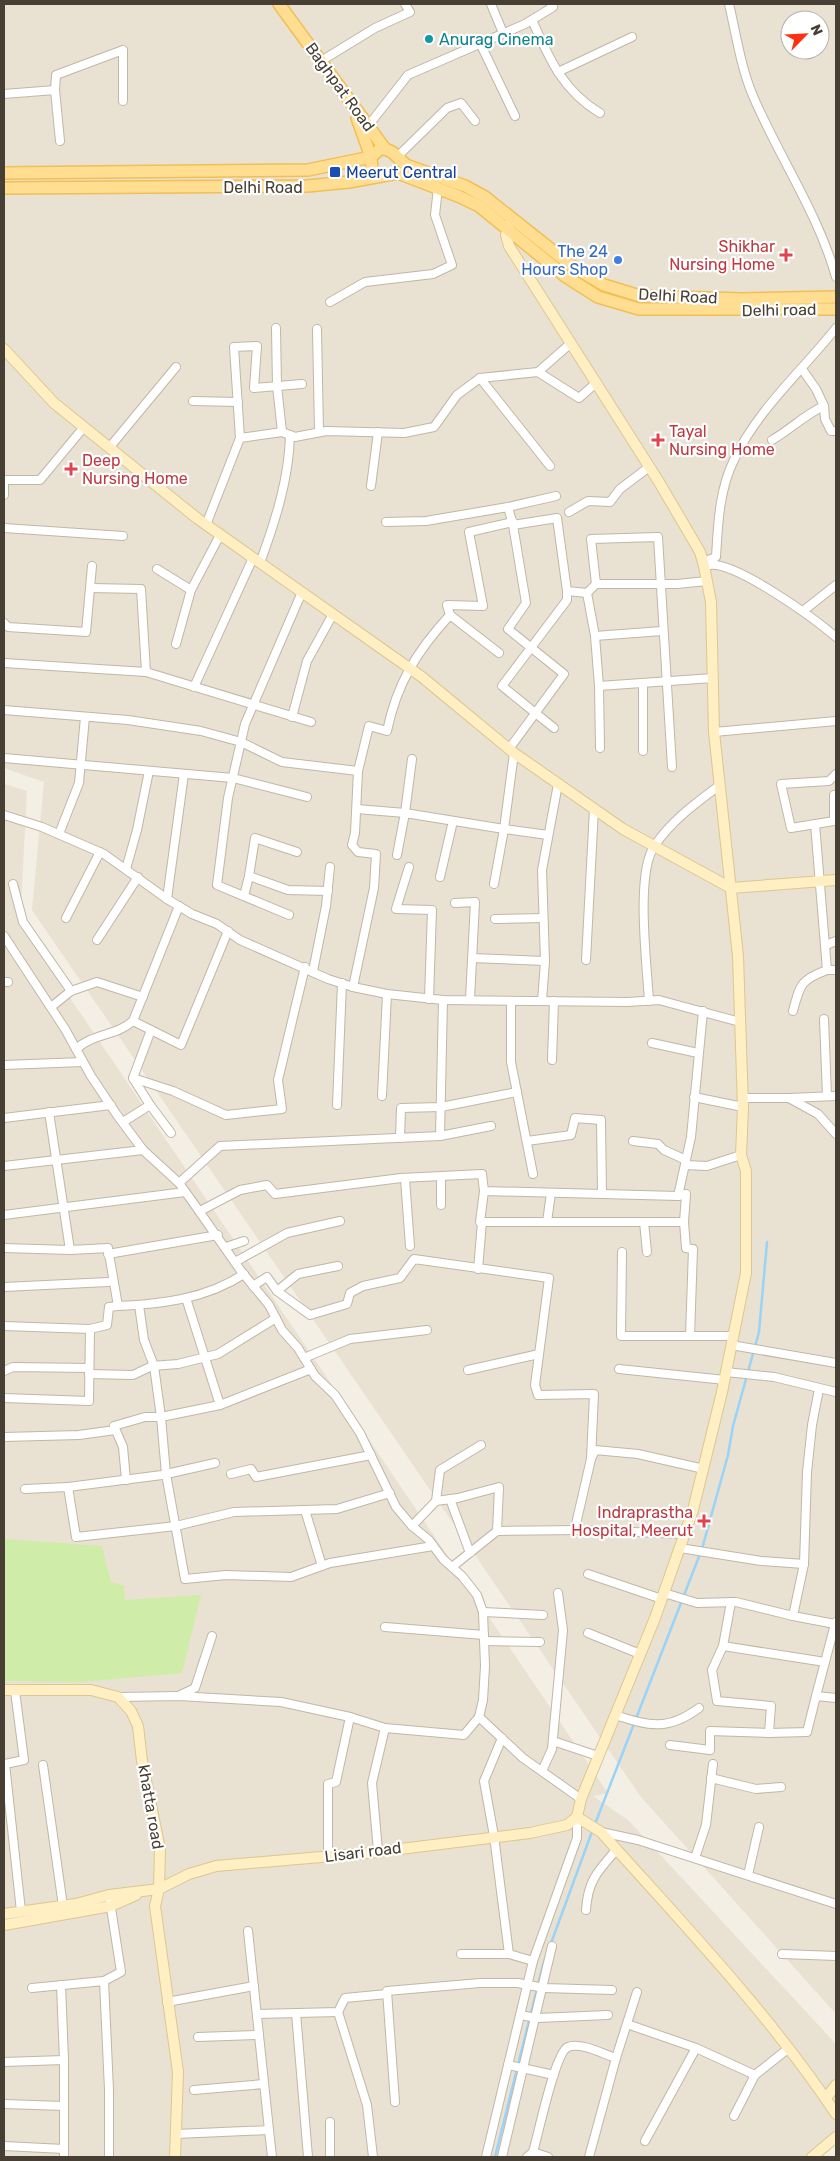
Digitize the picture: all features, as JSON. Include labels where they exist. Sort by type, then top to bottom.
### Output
[{"type":"main road","name":"Baghpat Road","points":[[279,4],[385,149],[392,152],[402,161]]},
{"type":"main road","points":[[352,105],[371,157],[372,169],[376,176]]},
{"type":"main road","name":"Delhi Road","points":[[4,173],[308,170],[371,157],[380,150],[385,149]]},
{"type":"main road","name":"Delhi Road","points":[[402,161],[465,186],[485,197],[527,238],[604,285],[640,296],[742,299],[836,297]]},
{"type":"main road","name":"Delhi Road","points":[[4,188],[308,186],[349,182],[398,173],[479,206],[510,223]]},
{"type":"main road","name":"Delhi road","points":[[527,238],[565,276],[598,298],[639,308],[836,309]]},
{"type":"street","points":[[321,61],[375,28],[410,12],[405,4]]},
{"type":"street","points":[[490,4],[503,33]]},
{"type":"street","points":[[729,4],[752,94],[781,158],[814,219],[836,277]]},
{"type":"street","points":[[368,126],[408,75],[532,20],[555,5]]},
{"type":"street","points":[[532,20],[563,82],[586,104],[600,113]]},
{"type":"street","points":[[558,72],[632,37]]},
{"type":"street","points":[[480,43],[515,116]]},
{"type":"street","points":[[60,141],[55,90],[56,75],[123,50],[123,101]]},
{"type":"street","points":[[4,94],[55,90]]},
{"type":"street","points":[[402,161],[447,108],[461,103],[475,121]]},
{"type":"street","points":[[330,302],[365,282],[433,274],[452,265],[435,216],[438,188]]},
{"type":"street","points":[[486,2157],[533,1961],[577,1838],[577,1817],[581,1798],[663,1596],[685,1534],[704,1469],[726,1376],[746,1273],[746,1171],[741,1155],[743,1102],[738,956],[714,732],[711,602],[704,564],[700,552],[649,466],[509,246],[510,223]]},
{"type":"street","points":[[518,260],[527,238]]},
{"type":"street","points":[[194,687],[276,518],[290,459],[277,386],[276,328]]},
{"type":"street","points":[[704,564],[716,557],[719,511],[733,462],[750,429],[836,328]]},
{"type":"street","points":[[317,329],[320,432]]},
{"type":"street","points":[[240,438],[286,434],[295,437],[320,432],[404,433],[434,427],[457,395],[480,378],[538,372],[571,343]]},
{"type":"street","points":[[206,525],[240,438],[234,347],[257,346],[254,388],[302,384]]},
{"type":"street","points":[[4,349],[54,403],[206,525],[408,667],[512,751],[594,809],[654,846],[731,888],[836,880]]},
{"type":"street","points":[[109,448],[176,367]]},
{"type":"street","points":[[802,369],[816,389],[824,406],[825,420],[831,430],[836,431]]},
{"type":"street","points":[[538,372],[579,398],[596,382]]},
{"type":"street","points":[[480,378],[550,466]]},
{"type":"street","points":[[193,401],[238,402]]},
{"type":"street","points":[[772,440],[787,431],[808,413],[824,406]]},
{"type":"street","points":[[4,494],[4,480],[40,480],[84,427]]},
{"type":"street","points":[[371,486],[378,432]]},
{"type":"street","points":[[569,512],[588,502],[610,502],[620,489],[649,466]]},
{"type":"street","points":[[386,522],[426,521],[556,496]]},
{"type":"street","points":[[494,884],[504,830],[512,751],[535,714],[564,674],[508,629],[526,603],[513,523],[508,506]]},
{"type":"street","points":[[499,653],[450,616],[447,604],[483,606],[469,532],[513,523],[558,518],[568,600],[502,686],[554,728]]},
{"type":"street","points":[[4,528],[123,536]]},
{"type":"street","points":[[176,644],[191,590],[220,535]]},
{"type":"street","points":[[596,584],[590,539],[658,537],[662,631],[672,766]]},
{"type":"street","points":[[704,564],[716,564],[736,571],[803,611],[836,637]]},
{"type":"street","points":[[4,623],[8,626],[86,632],[92,566]]},
{"type":"street","points":[[157,569],[191,590]]},
{"type":"street","points":[[567,592],[587,593],[596,584],[707,581]]},
{"type":"street","points":[[803,611],[836,585]]},
{"type":"street","points":[[91,588],[141,589],[146,672]]},
{"type":"street","points":[[289,915],[217,885],[228,798],[241,742],[253,706],[302,592]]},
{"type":"street","points":[[587,593],[595,636],[599,686],[600,748]]},
{"type":"street","points":[[292,717],[307,661],[333,614]]},
{"type":"street","points":[[353,987],[374,888],[376,854],[358,852],[353,848],[358,771],[368,726],[387,730],[408,667],[431,636],[450,616]]},
{"type":"street","points":[[595,636],[662,631]]},
{"type":"street","points":[[4,663],[146,672],[253,706],[311,722]]},
{"type":"street","points":[[599,686],[713,678]]},
{"type":"street","points":[[643,684],[643,751]]},
{"type":"street","points":[[4,710],[128,720],[201,731],[241,742],[282,762],[358,771]]},
{"type":"street","points":[[58,834],[78,783],[85,717]]},
{"type":"street","points":[[714,732],[836,721]]},
{"type":"street","points":[[4,758],[232,778],[307,797]]},
{"type":"street","points":[[397,855],[405,814],[412,760]]},
{"type":"street","points":[[126,869],[137,830],[149,771]]},
{"type":"street","points":[[167,899],[184,774]]},
{"type":"street","points":[[829,781],[835,795],[834,821],[791,828],[781,784],[829,781],[836,774]]},
{"type":"street","points":[[542,1001],[545,961],[542,870],[558,784]]},
{"type":"street","points":[[649,1001],[643,889],[654,846],[689,808],[720,785]]},
{"type":"street","points":[[356,809],[405,814],[548,835]]},
{"type":"street","points":[[586,960],[594,809]]},
{"type":"street","points":[[4,815],[58,834],[100,852],[167,899],[240,940],[342,984],[387,994],[443,1000],[470,999],[510,1002],[659,1000],[740,1022]]},
{"type":"street","points":[[440,877],[453,821]]},
{"type":"street","points":[[815,824],[827,970]]},
{"type":"street","points":[[244,896],[255,838],[297,852]]},
{"type":"street","points":[[66,918],[100,852]]},
{"type":"street","points":[[313,971],[328,891],[330,867]]},
{"type":"street","points":[[409,867],[396,909],[432,910],[429,999]]},
{"type":"street","points":[[248,876],[288,890],[328,891]]},
{"type":"street","points":[[97,940],[138,877]]},
{"type":"street","points":[[13,884],[23,922],[71,991]]},
{"type":"street","points":[[454,903],[475,902],[470,999]]},
{"type":"street","points":[[76,1049],[87,1040],[125,1028],[133,1021],[179,906]]},
{"type":"street","points":[[495,919],[543,918]]},
{"type":"street","points":[[133,1021],[181,1045],[228,932]]},
{"type":"street","points":[[4,936],[8,950],[51,1007],[83,1062],[143,1150],[179,1183],[218,1235],[311,1369],[335,1395],[371,1455],[396,1507],[478,1595],[483,1612],[484,1638],[484,1684],[479,1717],[464,1735],[385,1728],[350,1717],[281,1702],[179,1696],[118,1697],[91,1690],[4,1690]]},
{"type":"street","points":[[826,945],[836,941]]},
{"type":"street","points":[[472,958],[545,961]]},
{"type":"street","points":[[134,1078],[173,1091],[226,1115],[282,1109],[278,1080],[305,967]]},
{"type":"street","points":[[794,1011],[800,985],[810,976],[827,970],[836,970]]},
{"type":"street","points":[[51,1007],[71,991],[97,982],[143,997]]},
{"type":"street","points":[[337,1105],[342,984]]},
{"type":"street","points":[[382,1096],[387,994]]},
{"type":"street","points":[[440,1136],[443,1000]]},
{"type":"street","points":[[552,1060],[554,1001]]},
{"type":"street","points":[[510,1002],[511,1062],[533,1174]]},
{"type":"street","points":[[678,1196],[691,1138],[703,1011]]},
{"type":"street","points":[[824,1019],[827,1096]]},
{"type":"street","points":[[134,1078],[151,1030]]},
{"type":"street","points":[[652,1043],[698,1053]]},
{"type":"street","points":[[4,1065],[83,1062]]},
{"type":"street","points":[[134,1078],[150,1105],[171,1133]]},
{"type":"street","points":[[400,1138],[401,1108],[441,1107],[476,1102],[517,1092]]},
{"type":"street","points":[[694,1097],[743,1102],[836,1096]]},
{"type":"street","points":[[789,1098],[818,1114],[836,1134]]},
{"type":"street","points":[[4,1118],[111,1105]]},
{"type":"street","points":[[123,1122],[150,1105]]},
{"type":"street","points":[[49,1112],[55,1160],[65,1207],[70,1250]]},
{"type":"street","points":[[527,1142],[571,1135],[575,1118],[601,1120],[602,1194]]},
{"type":"street","points":[[179,1183],[220,1146],[440,1136],[491,1126]]},
{"type":"street","points":[[633,1141],[658,1144],[664,1150],[686,1162],[707,1166],[741,1155]]},
{"type":"street","points":[[4,1166],[143,1150]]},
{"type":"street","points":[[200,1211],[240,1190],[267,1185],[275,1194],[405,1178],[482,1174],[484,1191],[480,1222],[482,1222],[478,1269]]},
{"type":"street","points":[[441,1176],[441,1205]]},
{"type":"street","points":[[405,1178],[410,1246]]},
{"type":"street","points":[[484,1191],[678,1196],[686,1194],[684,1222],[686,1248],[693,1249],[690,1336]]},
{"type":"street","points":[[4,1215],[185,1192]]},
{"type":"street","points":[[547,1222],[551,1193]]},
{"type":"street","points":[[235,1262],[288,1233],[340,1221]]},
{"type":"street","points":[[482,1222],[684,1222]]},
{"type":"street","points":[[644,1222],[646,1252]]},
{"type":"street","points":[[108,1254],[218,1235]]},
{"type":"street","points":[[226,1247],[244,1241]]},
{"type":"street","points":[[4,1248],[70,1250],[108,1248],[118,1306]]},
{"type":"street","points":[[622,1252],[621,1336],[690,1336],[732,1340],[836,1363]]},
{"type":"street","points":[[254,1286],[267,1277],[277,1291],[310,1315],[347,1304],[350,1293],[363,1286],[400,1278],[414,1259],[549,1278],[535,1385],[538,1394],[594,1394],[590,1459],[576,1524],[581,1530]]},
{"type":"street","points":[[277,1291],[298,1274],[338,1266]]},
{"type":"street","points":[[4,1326],[90,1329],[106,1325],[109,1307],[155,1304],[186,1298],[225,1287],[244,1274]]},
{"type":"street","points":[[4,1287],[108,1282]]},
{"type":"street","points":[[186,1298],[220,1405]]},
{"type":"street","points":[[139,1305],[144,1340],[154,1366],[166,1474],[186,1579],[226,1576],[291,1577],[322,1566],[433,1546]]},
{"type":"street","points":[[4,1371],[13,1367],[133,1375],[154,1366],[218,1354],[276,1318]]},
{"type":"street","points":[[4,1398],[89,1400],[90,1329]]},
{"type":"street","points":[[304,1358],[350,1339],[427,1330]]},
{"type":"street","points":[[468,1370],[539,1354]]},
{"type":"street","points":[[126,1480],[123,1447],[114,1426],[145,1417],[161,1417],[220,1405],[311,1369]]},
{"type":"street","points":[[619,1369],[774,1377],[836,1392]]},
{"type":"street","points":[[793,1616],[804,1564],[807,1472],[812,1424],[819,1389]]},
{"type":"street","points":[[4,1437],[79,1435],[115,1430]]},
{"type":"street","points":[[436,1501],[440,1470],[481,1445]]},
{"type":"street","points":[[590,1459],[595,1450],[638,1454],[704,1469]]},
{"type":"street","points":[[231,1474],[251,1469],[256,1477],[371,1455]]},
{"type":"street","points":[[24,1489],[68,1487],[126,1480],[166,1474],[215,1463]]},
{"type":"street","points":[[68,1487],[76,1537],[176,1526],[234,1512],[337,1509],[390,1493]]},
{"type":"street","points":[[412,1526],[436,1501],[499,1487],[497,1531]]},
{"type":"street","points":[[450,1498],[470,1553]]},
{"type":"street","points":[[305,1510],[322,1566]]},
{"type":"street","points":[[452,1567],[497,1531],[581,1530],[685,1534]]},
{"type":"street","points":[[680,1548],[761,1562],[804,1564]]},
{"type":"street","points":[[588,1574],[663,1596],[697,1603],[731,1602],[793,1616],[836,1623],[807,1732],[710,1731],[710,1750],[670,1745]]},
{"type":"street","points":[[542,1770],[552,1749],[553,1741],[563,1630],[558,1593]]},
{"type":"street","points":[[731,1602],[723,1646],[712,1670],[713,1686],[717,1701],[771,1706],[769,1733]]},
{"type":"street","points":[[483,1612],[543,1614]]},
{"type":"street","points":[[386,1628],[540,1642]]},
{"type":"street","points":[[588,1633],[640,1654]]},
{"type":"street","points":[[179,1696],[195,1688],[212,1636]]},
{"type":"street","points":[[723,1646],[825,1662]]},
{"type":"street","points":[[15,1690],[24,1760],[4,1764],[21,1912]]},
{"type":"street","points":[[816,1696],[836,1698]]},
{"type":"street","name":"khatta road","points":[[118,1697],[131,1711],[138,1726],[142,1761],[160,1849],[154,1890],[164,1959],[167,2002],[178,2072],[175,2157]]},
{"type":"street","points":[[615,1715],[642,1724],[671,1725],[699,1708]]},
{"type":"street","points":[[328,1856],[328,1784],[336,1782],[350,1717]]},
{"type":"street","points":[[479,1717],[523,1758],[581,1798]]},
{"type":"street","points":[[378,1851],[372,1783],[385,1728]]},
{"type":"street","points":[[502,1738],[484,1781],[494,1836],[509,1954]]},
{"type":"street","points":[[553,1741],[598,1756]]},
{"type":"street","points":[[695,1858],[706,1825],[713,1764]]},
{"type":"street","points":[[43,1765],[63,1906]]},
{"type":"street","points":[[710,1778],[756,1789],[781,1787]]},
{"type":"street","points":[[577,1817],[596,1829],[616,1849],[724,1970],[789,2048],[836,2114]]},
{"type":"street","name":"Lisari road","points":[[4,1925],[154,1890],[189,1874],[216,1866],[378,1851],[530,1833],[568,1825],[577,1817]]},
{"type":"street","points":[[748,1875],[760,1827]]},
{"type":"street","points":[[596,1829],[638,1840],[836,1904]]},
{"type":"street","points":[[586,1910],[587,1896],[594,1875],[616,1849]]},
{"type":"street","points":[[32,1988],[104,1981],[121,1972],[110,1900]]},
{"type":"street","name":"Lisari road","points":[[4,1914],[110,1900]]},
{"type":"street","points":[[248,1930],[272,2157]]},
{"type":"street","points":[[502,2157],[537,2018],[552,1946]]},
{"type":"street","points":[[461,1954],[509,1954],[533,1961]]},
{"type":"street","points":[[782,1954],[836,1956]]},
{"type":"street","points":[[104,1981],[110,2090],[109,2157]]},
{"type":"street","points":[[373,2157],[367,2105],[338,2012],[345,1998],[387,1994],[387,1991],[480,1983],[527,1984],[544,1988],[612,1990]]},
{"type":"street","points":[[4,2146],[64,2153],[64,2060],[61,1985]]},
{"type":"street","points":[[167,2002],[254,1986]]},
{"type":"street","points":[[589,2157],[616,2058],[637,1992]]},
{"type":"street","points":[[387,1994],[395,2102]]},
{"type":"street","points":[[257,2014],[338,2012]]},
{"type":"street","points":[[296,2013],[308,2157]]},
{"type":"street","points":[[520,2015],[537,2018],[608,2015]]},
{"type":"street","points":[[627,2024],[696,2048],[755,2075]]},
{"type":"street","points":[[198,2037],[259,2035]]},
{"type":"street","points":[[548,2157],[530,2155],[563,2050],[569,2046],[578,2046],[616,2058]]},
{"type":"street","points":[[645,2141],[696,2048]]},
{"type":"street","points":[[734,2116],[755,2075],[789,2048]]},
{"type":"street","points":[[4,2062],[64,2060]]},
{"type":"street","points":[[508,2065],[554,2075]]},
{"type":"street","points":[[194,2090],[264,2084]]},
{"type":"street","points":[[826,2098],[836,2085]]},
{"type":"street","points":[[4,2104],[64,2106]]},
{"type":"street","points":[[330,2122],[330,2157]]},
{"type":"street","points":[[176,2134],[269,2130]]},
{"type":"street","points":[[812,2157],[836,2137]]},
{"type":"shaded area","points":[[4,4],[836,4],[836,2014],[641,1797],[32,910],[44,782],[4,768]]},
{"type":"shaded area","points":[[4,784],[27,791],[20,924],[608,1793],[593,1796],[628,1820],[836,2044],[836,2142],[819,2157],[4,2157]]},
{"type":"green space","points":[[4,1539],[102,1546],[111,1582],[124,1586],[125,1600],[201,1595],[182,1673],[80,1682],[4,1681]]},
{"type":"waterway","points":[[702,1549],[759,1332],[767,1242]]},
{"type":"waterway","points":[[595,1824],[700,1554]]},
{"type":"waterway","points":[[495,2157],[543,1965],[593,1829]]},
{"type":"place","name":"Anurag Cinema","points":[[429,39]]},
{"type":"place","name":"Meerut Central","points":[[335,172]]},
{"type":"place","name":"Shikhar Nursing Home","points":[[786,255]]},
{"type":"place","name":"The 24 Hours Shop","points":[[618,260]]},
{"type":"place","name":"Tayal Nursing Home","points":[[658,440]]},
{"type":"place","name":"Deep Nursing Home","points":[[71,469]]},
{"type":"place","name":"Indraprastha Hospital, Meerut","points":[[704,1521]]}]
